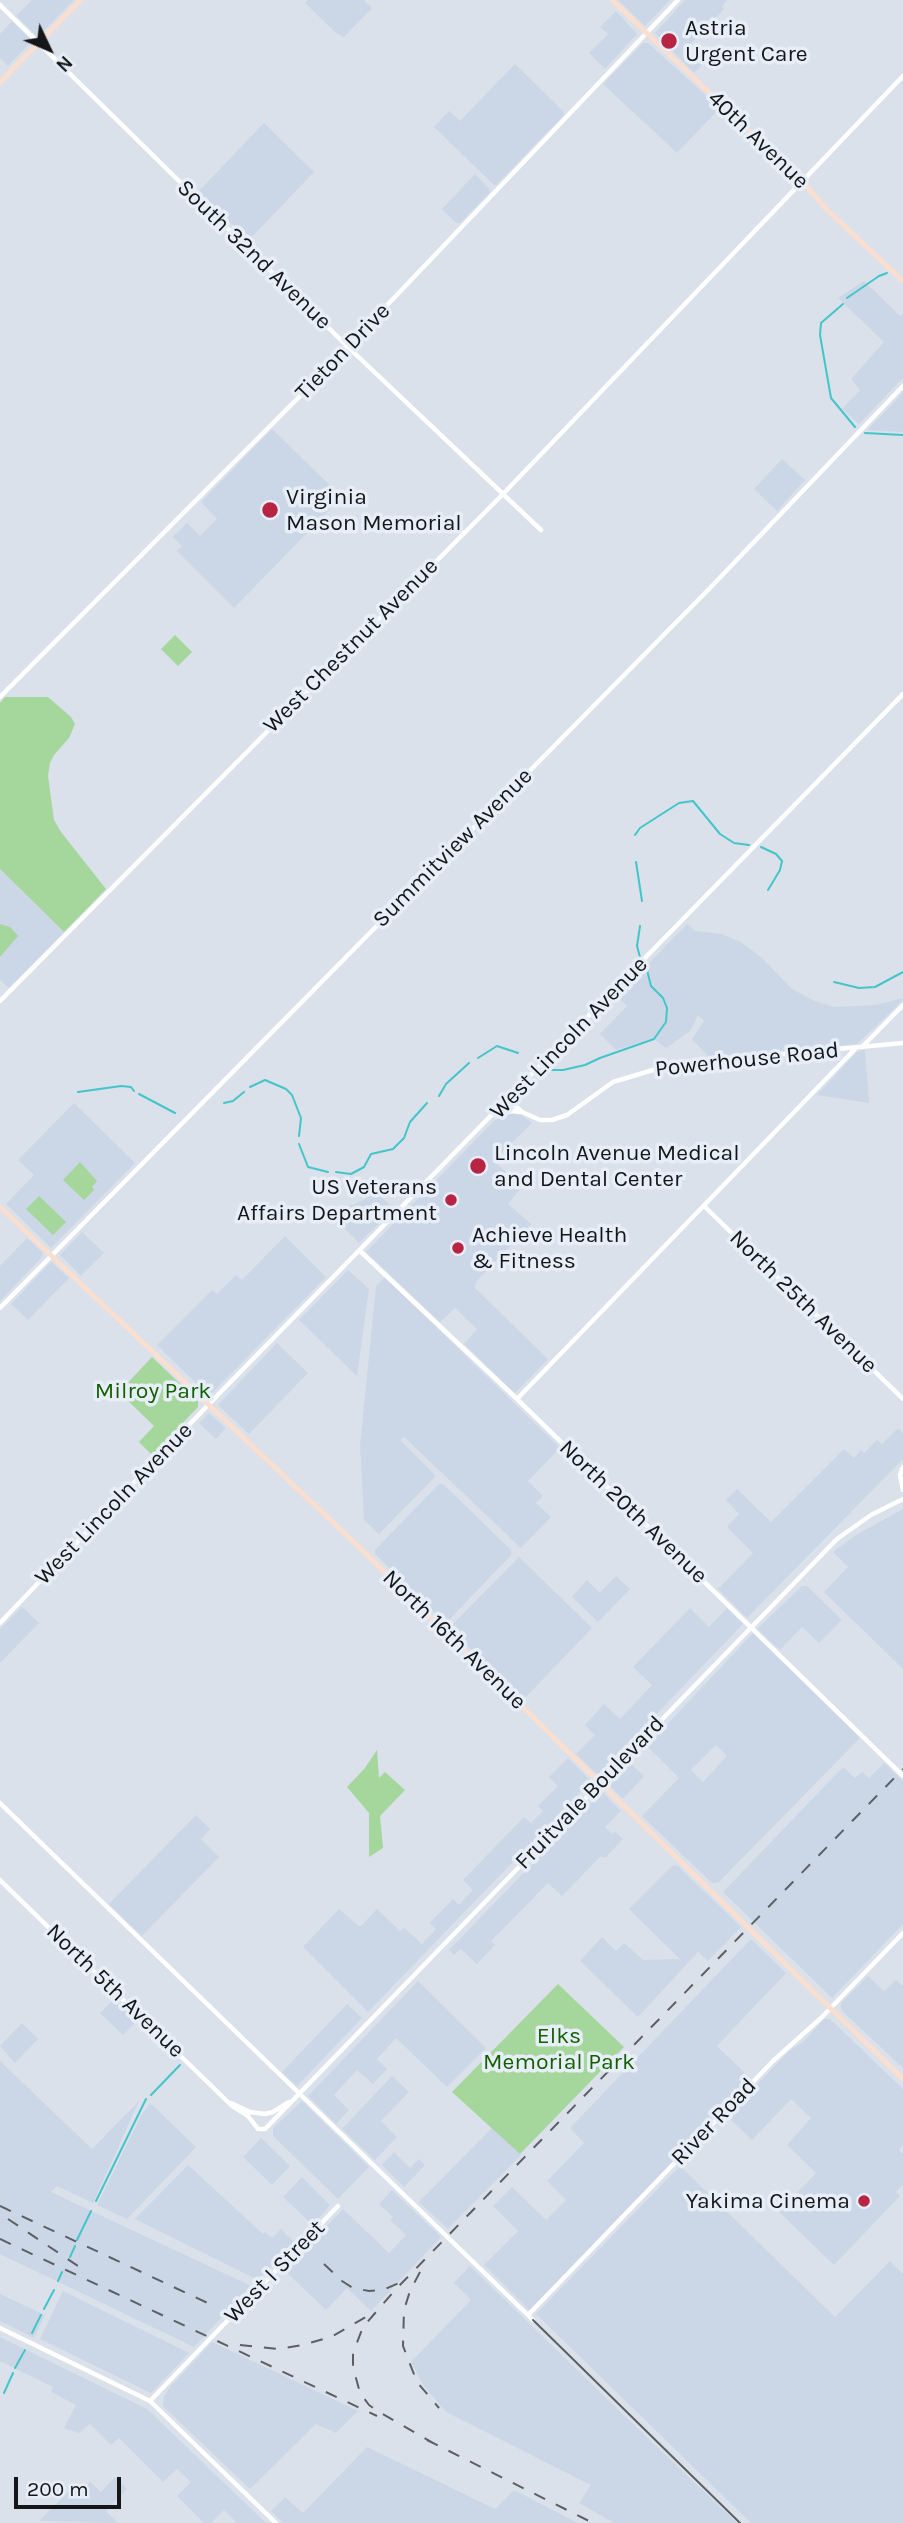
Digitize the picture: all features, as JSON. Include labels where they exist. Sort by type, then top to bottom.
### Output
[{"type":"main road","points":[[0,82],[81,0]]},
{"type":"main road","name":"40th Avenue","points":[[612,0],[903,281]]},
{"type":"main road","name":"North 16th Avenue","points":[[0,1207],[209,1404],[903,2079]]},
{"type":"street","name":"Tieton Drive","points":[[0,697],[348,347],[678,0]]},
{"type":"street","name":"South 32nd Avenue","points":[[0,5],[348,347],[541,530]]},
{"type":"street","name":"West Chestnut Avenue","points":[[0,1001],[503,494],[903,76]]},
{"type":"street","name":"Summitview Avenue","points":[[0,1308],[710,588],[903,386]]},
{"type":"street","name":"West Lincoln Avenue","points":[[0,1623],[209,1404],[903,694]]},
{"type":"street","points":[[863,1047],[903,1005]]},
{"type":"street","name":"Powerhouse Road","points":[[492,1117],[512,1111],[522,1112],[540,1120],[559,1118],[613,1082],[673,1064],[903,1043]]},
{"type":"street","points":[[517,1399],[855,1049]]},
{"type":"street","points":[[509,1100],[522,1112]]},
{"type":"street","name":"North 25th Avenue","points":[[704,1206],[903,1399]]},
{"type":"street","name":"North 20th Avenue","points":[[360,1251],[517,1399],[903,1776]]},
{"type":"street","points":[[903,1467],[900,1475],[903,1490]]},
{"type":"street","name":"Fruitvale Boulevard","points":[[270,2122],[837,1539],[871,1515],[903,1499]]},
{"type":"street","points":[[0,1803],[533,2320]]},
{"type":"street","name":"North 5th Avenue","points":[[0,1880],[231,2105],[254,2123]]},
{"type":"street","name":"River Road","points":[[528,2315],[774,2060],[830,2009],[903,1933]]},
{"type":"street","name":"Fruitvale Boulevard","points":[[262,2114],[273,2112],[290,2102]]},
{"type":"street","name":"North 5th Avenue","points":[[230,2103],[262,2114]]},
{"type":"street","points":[[262,2114],[270,2122],[267,2128],[262,2130],[254,2123],[256,2116],[262,2114]]},
{"type":"street","name":"West I Street","points":[[150,2401],[338,2206]]},
{"type":"street","points":[[0,2328],[150,2401],[276,2523]]},
{"type":"shaded area","points":[[32,0],[74,0],[38,37],[16,16]]},
{"type":"shaded area","points":[[308,0],[364,0],[372,8],[344,37],[336,33],[305,3]]},
{"type":"shaded area","points":[[618,0],[670,0],[645,26]]},
{"type":"shaded area","points":[[685,0],[727,0],[722,6],[724,9],[687,48],[703,64],[694,73],[655,33]]},
{"type":"shaded area","points":[[616,11],[637,34],[605,69],[589,53],[608,34],[600,27]]},
{"type":"shaded area","points":[[12,21],[32,41],[8,66],[0,58],[0,34]]},
{"type":"shaded area","points":[[643,43],[648,43],[720,108],[677,153],[603,84]]},
{"type":"shaded area","points":[[515,64],[564,115],[494,185],[434,127],[449,111],[460,121]]},
{"type":"shaded area","points":[[264,123],[314,172],[249,240],[198,192]]},
{"type":"shaded area","points":[[475,174],[490,192],[460,223],[456,223],[442,209]]},
{"type":"shaded area","points":[[864,281],[900,316],[903,314],[903,378],[859,424],[842,409],[860,390],[851,379],[884,342],[838,298]]},
{"type":"shaded area","points":[[903,393],[903,432],[867,430]]},
{"type":"shaded area","name":"Virginia Mason Memorial","points":[[272,429],[342,497],[234,608],[177,551],[182,546],[173,537],[187,523],[200,536],[217,519],[201,502]]},
{"type":"shaded area","points":[[782,459],[805,480],[777,511],[754,489]]},
{"type":"shaded area","points":[[0,869],[64,932],[9,988],[0,980]]},
{"type":"shaded area","points":[[687,924],[695,931],[721,934],[741,942],[762,958],[792,989],[815,1001],[833,1007],[875,1005],[903,1000],[857,1044],[709,1057],[692,1039],[704,1021],[698,1015],[690,1031],[666,1048],[653,1038],[616,1050],[600,1034],[627,1006],[617,996]]},
{"type":"shaded area","points":[[865,1050],[869,1103],[817,1095],[857,1052]]},
{"type":"shaded area","points":[[74,1103],[135,1163],[51,1248],[6,1204],[34,1175],[18,1160]]},
{"type":"shaded area","points":[[511,1113],[521,1115],[532,1123],[494,1161],[522,1187],[508,1204],[531,1224],[474,1287],[548,1359],[515,1393],[464,1344],[477,1329],[455,1308],[440,1322],[366,1252],[494,1121]]},
{"type":"shaded area","points":[[377,1193],[394,1209],[359,1243],[325,1209],[353,1205]]},
{"type":"shaded area","points":[[82,1232],[104,1253],[81,1276],[60,1255]]},
{"type":"shaded area","points":[[285,1236],[326,1277],[209,1396],[157,1345],[212,1290],[217,1294],[236,1275],[242,1280]]},
{"type":"shaded area","points":[[27,1238],[43,1253],[41,1258],[0,1301],[0,1266]]},
{"type":"shaded area","points":[[51,1262],[69,1278],[28,1320],[11,1304]]},
{"type":"shaded area","points":[[348,1270],[369,1289],[357,1376],[299,1320]]},
{"type":"shaded area","points":[[385,1277],[560,1448],[528,1481],[543,1496],[536,1503],[551,1517],[521,1548],[404,1437],[400,1440],[435,1475],[434,1478],[379,1534],[364,1520],[360,1445],[376,1286]]},
{"type":"shaded area","points":[[277,1343],[308,1373],[249,1434],[218,1405]]},
{"type":"shaded area","points":[[209,1413],[226,1428],[216,1439],[199,1423]]},
{"type":"shaded area","points":[[898,1428],[903,1433],[903,1459],[747,1618],[718,1589],[753,1553],[727,1527],[739,1514],[726,1500],[737,1489],[771,1522],[844,1449],[854,1458],[861,1450],[864,1453],[877,1440],[882,1444]]},
{"type":"shaded area","points":[[439,1484],[443,1484],[511,1550],[511,1555],[448,1621],[442,1620],[375,1554],[375,1550]]},
{"type":"shaded area","points":[[903,1509],[903,1669],[824,1592],[848,1567],[833,1552],[856,1535]]},
{"type":"shaded area","points":[[519,1557],[592,1628],[523,1700],[449,1628]]},
{"type":"shaded area","points":[[616,1576],[630,1589],[598,1622],[572,1597],[587,1580],[600,1593]]},
{"type":"shaded area","points":[[802,1586],[807,1586],[842,1620],[819,1643],[802,1627],[780,1650],[757,1629]]},
{"type":"shaded area","points":[[22,1607],[39,1623],[0,1663],[0,1629]]},
{"type":"shaded area","points":[[690,1608],[709,1627],[727,1608],[743,1624],[598,1775],[576,1754],[595,1735],[585,1725],[604,1704],[620,1719],[652,1685],[633,1667]]},
{"type":"shaded area","points":[[753,1633],[859,1739],[718,1883],[712,1883],[642,1816],[679,1778],[647,1746]],"holes":[[[716,1745],[727,1756],[703,1782],[691,1770]]]},
{"type":"shaded area","points":[[568,1758],[591,1781],[368,2012],[303,1947],[339,1909],[360,1927],[377,1909],[400,1931],[404,1928],[422,1944],[436,1929],[430,1923],[453,1899],[459,1905],[473,1890],[463,1880],[524,1817],[531,1823],[543,1811],[538,1806],[558,1786],[549,1777]]},
{"type":"shaded area","points":[[630,1763],[644,1776],[623,1799],[609,1785]]},
{"type":"shaded area","points":[[884,1763],[903,1781],[903,1924],[832,1998],[723,1892],[843,1767],[855,1778],[862,1772],[869,1778]]},
{"type":"shaded area","points":[[602,1792],[621,1811],[605,1827],[623,1839],[605,1858],[601,1856],[562,1896],[548,1883],[491,1941],[495,1945],[477,1964],[461,1949],[454,1955],[449,1950]]},
{"type":"shaded area","points":[[196,1815],[210,1829],[201,1839],[219,1857],[142,1936],[109,1904]]},
{"type":"shaded area","points":[[677,1865],[741,1927],[708,1961],[698,1952],[638,2017],[580,1961],[602,1937],[616,1951],[624,1943],[643,1960],[680,1959],[629,1909],[672,1866]]},
{"type":"shaded area","points":[[751,1939],[786,1973],[717,2046],[751,2079],[530,2311],[484,2265],[518,2231],[493,2206],[512,2187],[546,2220],[566,2200],[547,2181],[584,2143],[570,2128]]},
{"type":"shaded area","points":[[868,1976],[884,1991],[896,1980],[903,1986],[903,2068],[841,2010],[841,2003]]},
{"type":"shaded area","points":[[418,1981],[486,2048],[447,2087],[396,2038],[377,2059],[387,2069],[373,2084],[357,2070],[334,2095],[349,2110],[336,2124],[308,2096]]},
{"type":"shaded area","points":[[115,1998],[138,2020],[123,2035],[100,2013]]},
{"type":"shaded area","points":[[347,2004],[362,2018],[297,2086],[282,2072]]},
{"type":"shaded area","points":[[824,2019],[830,2019],[903,2089],[903,2145],[899,2150],[903,2154],[903,2184],[896,2192],[900,2196],[834,2265],[779,2212],[816,2173],[787,2145],[811,2118],[791,2099],[752,2140],[727,2116],[788,2052],[804,2041]]},
{"type":"shaded area","points":[[22,2023],[38,2039],[15,2063],[0,2046]]},
{"type":"shaded area","points":[[0,2061],[92,2149],[139,2101],[93,2203],[57,2186],[51,2192],[251,2286],[194,2347],[0,2254]]},
{"type":"shaded area","points":[[392,2076],[409,2092],[381,2121],[397,2137],[375,2160],[342,2129]]},
{"type":"shaded area","points":[[302,2101],[369,2167],[338,2199],[273,2136],[273,2128]]},
{"type":"shaded area","points":[[150,2103],[196,2147],[127,2219],[97,2205]]},
{"type":"shaded area","points":[[492,2128],[521,2155],[448,2229],[419,2202]]},
{"type":"shaded area","points":[[261,2138],[290,2166],[272,2185],[243,2157]]},
{"type":"shaded area","points":[[394,2152],[410,2168],[419,2159],[425,2165],[404,2187],[382,2165]]},
{"type":"shaded area","points":[[188,2165],[263,2234],[265,2232],[272,2238],[281,2229],[295,2243],[258,2280],[135,2219]]},
{"type":"shaded area","points":[[680,2166],[835,2317],[890,2261],[903,2274],[903,2523],[751,2523],[536,2314]]},
{"type":"shaded area","points":[[302,2177],[330,2205],[313,2225],[283,2197]]},
{"type":"shaded area","points":[[392,2190],[441,2237],[371,2311],[347,2288],[326,2310],[284,2270],[343,2209],[389,2253],[406,2235],[390,2220],[393,2217],[379,2204]]},
{"type":"shaded area","points":[[470,2266],[737,2523],[614,2523],[579,2503],[591,2485],[446,2412],[424,2386],[411,2362],[471,2300],[454,2283]]},
{"type":"shaded area","points":[[63,2291],[189,2353],[151,2393],[40,2339]]},
{"type":"shaded area","points":[[0,2294],[45,2315],[34,2338],[0,2321]]},
{"type":"shaded area","points":[[0,2337],[147,2409],[266,2523],[237,2523],[224,2510],[211,2523],[204,2523],[177,2496],[191,2482],[177,2469],[163,2482],[119,2438],[111,2445],[90,2424],[79,2433],[64,2428],[76,2405],[51,2392],[53,2387],[0,2361]]},
{"type":"shaded area","points":[[212,2342],[358,2411],[336,2433],[316,2424],[250,2489],[163,2406],[164,2396],[170,2387]]},
{"type":"shaded area","points":[[367,2447],[495,2509],[514,2490],[578,2523],[283,2523],[271,2511],[285,2497],[303,2513]]},
{"type":"shaded area","points":[[115,2477],[127,2489],[106,2511],[118,2523],[39,2521],[75,2485],[82,2491],[90,2482],[101,2492]]},
{"type":"green space","points":[[175,635],[192,652],[178,666],[161,649]]},
{"type":"green space","points":[[5,697],[48,697],[71,717],[75,724],[69,738],[50,763],[48,776],[54,820],[106,889],[64,932],[0,869],[0,703]]},
{"type":"green space","points":[[0,924],[10,927],[18,936],[0,957]]},
{"type":"green space","points":[[80,1162],[97,1181],[92,1187],[94,1190],[84,1200],[63,1180]]},
{"type":"green space","points":[[39,1196],[66,1222],[53,1235],[26,1209]]},
{"type":"green space","name":"Milroy Park","points":[[152,1357],[198,1401],[198,1407],[152,1455],[139,1442],[154,1426],[119,1392]]},
{"type":"green space","points":[[377,1750],[379,1778],[385,1772],[405,1790],[380,1816],[383,1848],[369,1857],[369,1813],[347,1787]]},
{"type":"green space","name":"Elks Memorial Park","points":[[558,1984],[624,2047],[520,2154],[452,2092]]},
{"type":"waterway","points":[[847,298],[887,273]]},
{"type":"waterway","points":[[843,304],[821,323],[820,335],[831,398],[855,427]]},
{"type":"waterway","points":[[865,433],[903,435]]},
{"type":"waterway","points":[[635,835],[640,828],[679,803],[693,801],[720,834],[734,843],[749,845]]},
{"type":"waterway","points":[[761,847],[776,854],[782,861],[780,870],[768,890]]},
{"type":"waterway","points":[[636,862],[642,901]]},
{"type":"waterway","points":[[640,926],[637,946],[640,957]]},
{"type":"waterway","points":[[547,1070],[585,1065],[654,1039],[666,1022],[667,1008],[663,998],[651,986],[646,966]]},
{"type":"waterway","points":[[834,982],[859,988],[875,987],[903,972]]},
{"type":"waterway","points":[[478,1058],[497,1046],[518,1053]]},
{"type":"waterway","points":[[439,1096],[446,1084],[469,1063]]},
{"type":"waterway","points":[[250,1087],[265,1080],[286,1089],[292,1095],[301,1118],[299,1136]]},
{"type":"waterway","points":[[78,1092],[121,1086],[131,1087],[134,1091]]},
{"type":"waterway","points":[[224,1103],[233,1101],[244,1092]]},
{"type":"waterway","points":[[139,1094],[175,1113]]},
{"type":"waterway","points":[[336,1172],[351,1174],[364,1167],[371,1154],[393,1149],[404,1138],[410,1122],[427,1103]]},
{"type":"waterway","points":[[299,1144],[308,1167],[328,1172]]},
{"type":"waterway","points":[[151,2095],[180,2065]]},
{"type":"waterway","points":[[96,2201],[146,2099]]},
{"type":"waterway","points":[[77,2240],[91,2211]]},
{"type":"waterway","points":[[70,2257],[75,2246]]},
{"type":"waterway","points":[[58,2281],[62,2272]]},
{"type":"waterway","points":[[44,2309],[54,2290]]},
{"type":"waterway","points":[[32,2333],[41,2315]]},
{"type":"waterway","points":[[15,2368],[25,2350]]},
{"type":"waterway","points":[[4,2393],[13,2373]]},
{"type":"tram line","points":[[533,2320],[740,2523]]},
{"type":"railway","points":[[435,2444],[379,2412],[369,2405],[360,2393],[353,2367],[353,2353],[363,2327],[396,2289],[903,1769]]},
{"type":"railway","points":[[0,2206],[212,2305]]},
{"type":"railway","points":[[8,2219],[87,2272]]},
{"type":"railway","points":[[0,2239],[377,2416]]},
{"type":"railway","points":[[324,2264],[353,2288],[383,2290],[401,2282]]},
{"type":"railway","points":[[420,2272],[404,2310],[403,2346],[417,2382],[439,2408]]},
{"type":"railway","points":[[240,2345],[278,2349],[302,2345],[331,2337],[366,2317]]},
{"type":"railway","points":[[427,2440],[593,2523]]},
{"type":"place","name":"Astria Urgent Care","points":[[669,41]]},
{"type":"place","name":"Virginia Mason Memorial","points":[[270,510]]},
{"type":"place","name":"Lincoln Avenue Medical and Dental Center","points":[[478,1166]]},
{"type":"place","name":"US Veterans Affairs Department","points":[[451,1200]]},
{"type":"place","name":"Achieve Health & Fitness","points":[[458,1248]]},
{"type":"place","name":"Yakima Cinema","points":[[864,2201]]}]
